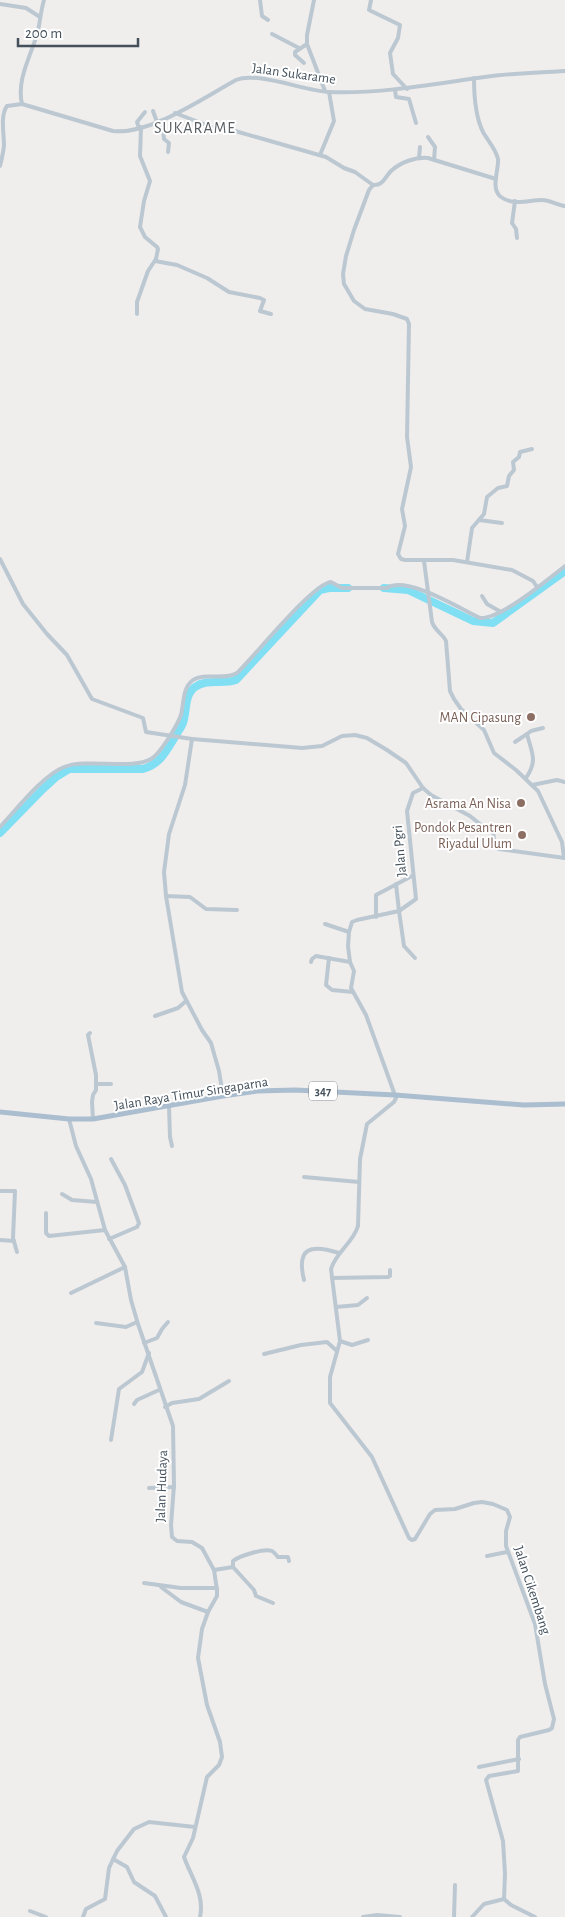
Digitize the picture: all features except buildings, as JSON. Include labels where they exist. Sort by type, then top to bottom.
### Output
[{"type":"main road","name":"Jalan Raya Timur Singaparna","points":[[0,1112],[72,1119],[93,1119],[257,1091],[295,1090],[395,1095],[524,1105],[565,1104]]},
{"type":"street","points":[[0,165],[4,147],[2,120],[5,108],[15,104],[22,104],[21,86],[44,0]]},
{"type":"street","points":[[260,0],[262,16],[268,20]]},
{"type":"street","points":[[314,0],[307,44],[327,92],[334,121],[320,155]]},
{"type":"street","points":[[371,0],[369,10],[394,21],[400,26],[396,42],[390,54],[393,74],[407,89]]},
{"type":"street","points":[[0,4],[26,8],[40,17]]},
{"type":"street","points":[[272,34],[299,48]]},
{"type":"street","points":[[304,63],[295,54],[299,48],[307,44]]},
{"type":"street","name":"Jalan Sukarame","points":[[22,104],[113,131],[124,132],[162,120],[244,77],[327,92],[407,89],[474,78],[565,71]]},
{"type":"street","points":[[474,78],[475,97],[480,121],[497,157],[495,184],[500,196],[522,203],[542,200],[565,206]]},
{"type":"street","points":[[395,90],[396,97],[407,98],[410,101],[416,123]]},
{"type":"street","points":[[153,111],[157,122]]},
{"type":"street","points":[[137,314],[137,302],[148,271],[156,261],[158,248],[145,237],[140,228],[144,201],[150,181],[140,156],[140,128],[137,122],[145,112]]},
{"type":"street","points":[[175,113],[214,128],[235,131],[320,155],[355,172],[373,185]]},
{"type":"street","points":[[162,120],[164,140],[169,143],[168,152]]},
{"type":"street","points":[[428,136],[434,147],[434,160]]},
{"type":"street","points":[[419,158],[420,147]]},
{"type":"street","points":[[496,179],[434,160],[419,158],[395,168],[382,183],[373,185],[369,190],[354,230],[344,265],[343,279],[354,301],[360,307],[396,315],[407,319],[409,324],[407,438],[411,467],[402,510],[405,526],[398,551],[401,559],[424,561],[444,559],[512,570],[533,581],[537,586]]},
{"type":"street","points":[[515,201],[512,223],[516,230],[517,238]]},
{"type":"street","points":[[156,261],[176,265],[207,278],[229,292],[260,298],[264,300],[260,311],[271,314]]},
{"type":"street","points":[[467,562],[472,531],[485,511],[488,496],[498,488],[507,486],[509,476],[514,470],[513,462],[519,457],[519,452],[532,449]]},
{"type":"street","points":[[479,520],[502,523]]},
{"type":"street","points":[[0,560],[24,604],[46,634],[67,655],[92,699],[143,718],[146,732],[192,739],[316,748],[342,736],[355,735],[374,742],[406,763],[423,788],[431,796],[470,816],[485,828],[493,831],[495,847],[564,858],[562,842],[541,795],[526,778],[494,753],[484,730],[461,709],[450,691],[445,638],[434,628],[428,603],[424,561]]},
{"type":"street","points":[[0,827],[50,775],[60,769],[78,764],[148,761],[157,754],[170,736],[180,716],[186,690],[191,681],[198,678],[227,678],[237,673],[287,618],[320,586],[327,583],[335,583],[342,588],[387,588],[394,585],[404,585],[480,618],[490,617],[501,612],[565,566]]},
{"type":"street","points":[[482,596],[487,604],[501,612]]},
{"type":"street","points":[[515,742],[531,731],[544,728]]},
{"type":"street","points":[[526,778],[534,763],[527,734]]},
{"type":"street","points":[[192,739],[185,785],[169,834],[165,853],[166,896],[180,982],[186,1001],[212,1043],[224,1096]]},
{"type":"street","points":[[532,785],[557,780],[565,782]]},
{"type":"street","name":"Jalan Pgri","points":[[400,910],[416,899],[412,876],[407,811],[412,793],[423,788]]},
{"type":"street","points":[[376,916],[376,895],[412,876]]},
{"type":"street","points":[[396,884],[404,946],[415,958]]},
{"type":"street","points":[[166,896],[190,898],[206,909],[238,910]]},
{"type":"street","points":[[395,1095],[366,1015],[351,986],[354,971],[348,952],[351,924],[357,920],[400,910]]},
{"type":"street","points":[[325,924],[349,932]]},
{"type":"street","points":[[312,962],[316,956],[350,962]]},
{"type":"street","points":[[329,958],[326,985],[332,990],[353,992]]},
{"type":"street","points":[[155,1016],[175,1009],[186,1001]]},
{"type":"street","points":[[90,1033],[88,1035],[93,1056],[96,1084],[92,1102],[93,1119]]},
{"type":"street","points":[[96,1084],[110,1084]]},
{"type":"street","name":"Jalan Cikembang","points":[[395,1095],[394,1102],[367,1124],[361,1150],[358,1226],[356,1232],[339,1253],[331,1269],[340,1342],[330,1376],[330,1403],[372,1457],[409,1538],[412,1540],[415,1539],[430,1514],[436,1510],[455,1509],[474,1503],[493,1504],[507,1510],[510,1517],[506,1531],[507,1552],[535,1624],[545,1684],[554,1719],[552,1728],[549,1730],[520,1736],[518,1740],[519,1759]]},
{"type":"street","points":[[169,1106],[172,1146]]},
{"type":"street","name":"Jalan Hudaya","points":[[72,1119],[76,1146],[91,1178],[105,1230],[125,1267],[137,1322],[159,1390],[171,1419],[174,1433],[172,1537],[177,1541],[192,1542],[199,1545],[214,1570],[217,1588],[217,1596],[208,1612],[202,1629],[198,1658],[207,1705],[222,1753],[219,1765],[207,1778],[193,1838],[184,1857],[200,1895],[202,1908],[200,1917]]},
{"type":"street","points":[[109,1239],[138,1227],[139,1223],[111,1159]]},
{"type":"street","points":[[304,1177],[359,1182]]},
{"type":"street","points":[[0,1190],[15,1192],[14,1241],[17,1252]]},
{"type":"street","points":[[62,1194],[72,1200],[97,1202]]},
{"type":"street","points":[[46,1212],[46,1233],[49,1236],[105,1230]]},
{"type":"street","points":[[0,1240],[14,1241]]},
{"type":"street","points":[[304,1280],[301,1262],[303,1256],[308,1251],[323,1248],[339,1253]]},
{"type":"street","points":[[71,1293],[125,1267]]},
{"type":"street","points":[[332,1278],[388,1277],[390,1276],[390,1270]]},
{"type":"street","points":[[336,1307],[358,1305],[367,1298]]},
{"type":"street","points":[[96,1323],[126,1326],[137,1322]]},
{"type":"street","points":[[144,1343],[157,1338],[168,1322]]},
{"type":"street","points":[[340,1342],[352,1345],[368,1340]]},
{"type":"street","points":[[264,1354],[301,1345],[326,1342],[337,1351]]},
{"type":"street","points":[[111,1440],[119,1389],[142,1372],[148,1353]]},
{"type":"street","points":[[166,1407],[172,1403],[199,1399],[229,1381]]},
{"type":"street","points":[[134,1404],[137,1400],[159,1390]]},
{"type":"street","points":[[150,1488],[174,1487]]},
{"type":"street","points":[[272,1603],[256,1596],[254,1590],[233,1567],[233,1561],[249,1554],[269,1551],[278,1557],[288,1558],[289,1561]]},
{"type":"street","points":[[487,1556],[507,1552]]},
{"type":"street","points":[[214,1570],[233,1567]]},
{"type":"street","points":[[144,1583],[190,1588],[217,1588]]},
{"type":"street","points":[[159,1585],[181,1602],[208,1612]]},
{"type":"street","points":[[479,1767],[519,1759],[518,1771],[489,1776],[486,1780],[503,1841],[505,1874],[502,1899]]},
{"type":"street","points":[[83,1917],[86,1909],[103,1901],[106,1897],[109,1868],[129,1833],[144,1823],[158,1822],[195,1827]]},
{"type":"street","points":[[113,1859],[127,1867],[134,1882],[155,1896],[166,1917]]},
{"type":"street","points":[[454,1917],[455,1885]]},
{"type":"street","points":[[472,1917],[481,1906],[502,1899],[535,1917]]},
{"type":"street","points":[[30,1911],[46,1917]]},
{"type":"street","points":[[363,1917],[400,1917]]},
{"type":"waterway","points":[[384,588],[408,590],[473,621],[493,623],[565,571]]},
{"type":"waterway","points":[[0,833],[43,789],[56,777],[69,769],[143,769],[154,764],[165,752],[181,727],[187,699],[191,690],[200,684],[236,680],[320,590],[348,588]]},
{"type":"place","name":"MAN Cipasung","points":[[531,717]]},
{"type":"place","name":"Asrama An Nisa","points":[[521,803]]},
{"type":"place","name":"Pondok Pesantren Riyadul Ulum","points":[[522,835]]},
{"type":"district","name":"SUKARAME","points":[[195,127]]}]
